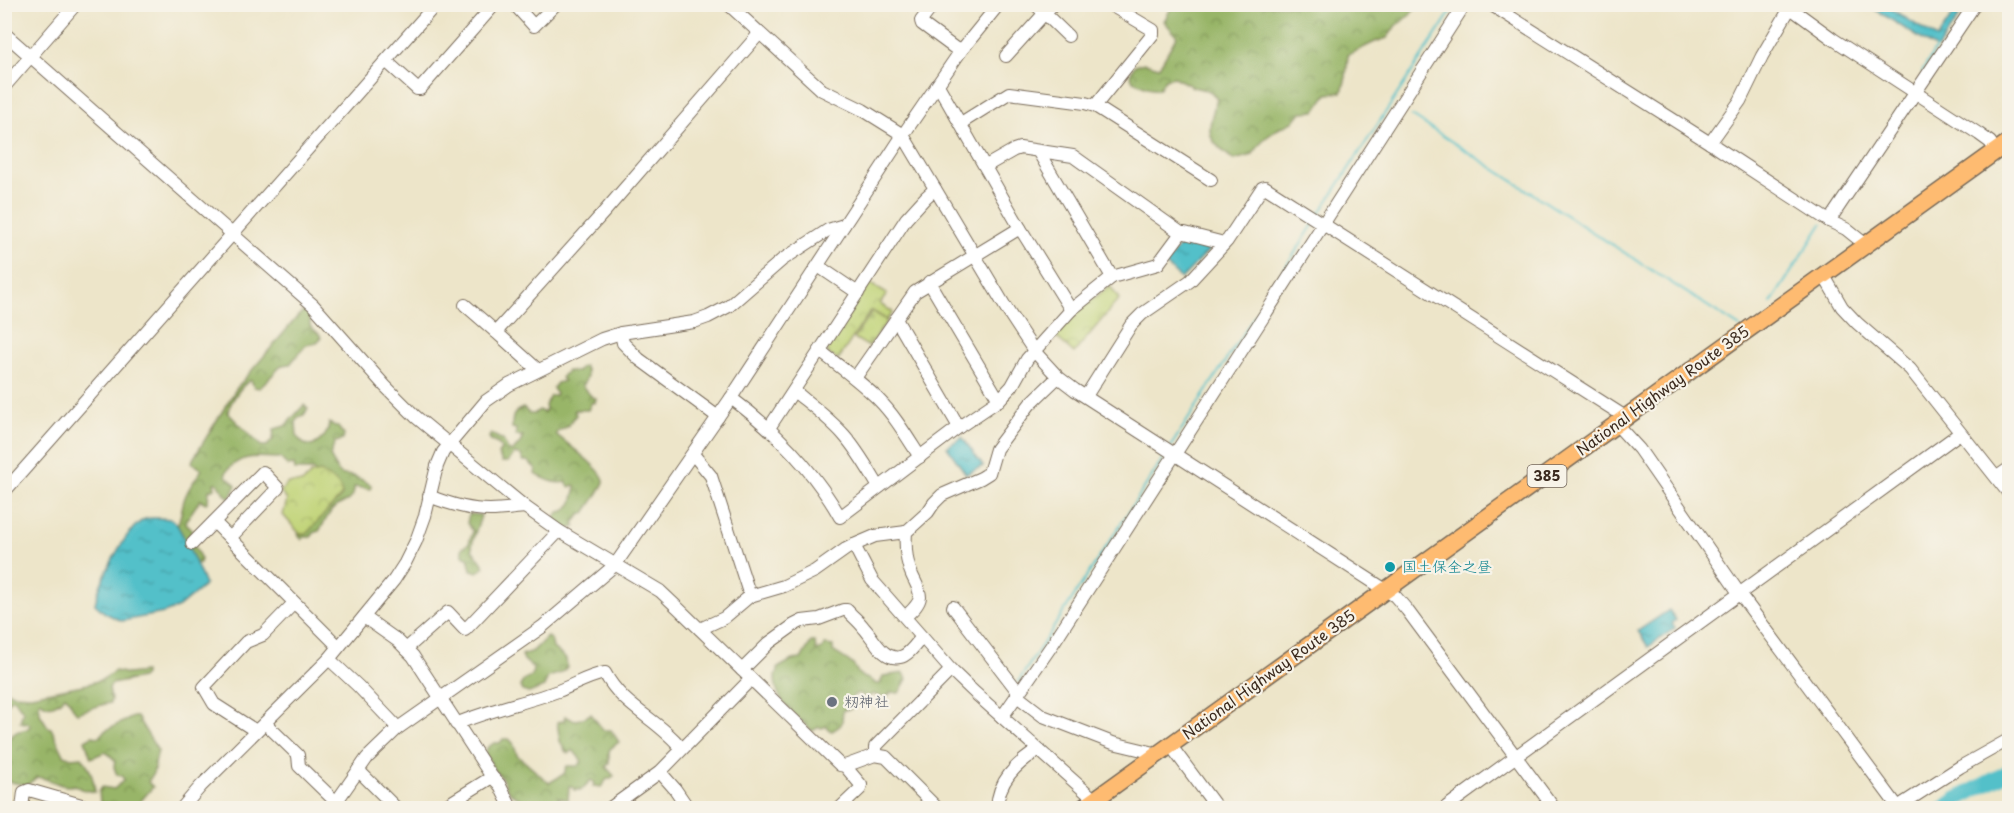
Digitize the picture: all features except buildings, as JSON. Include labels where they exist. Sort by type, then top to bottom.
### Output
[{"type":"highway","name":"National Highway Route 385","points":[[1089,804],[2003,146]]},
{"type":"street","points":[[4,87],[76,4]]},
{"type":"street","points":[[4,492],[436,4]]},
{"type":"street","points":[[386,61],[417,89],[420,89],[495,4]]},
{"type":"street","points":[[514,4],[534,26],[556,4]]},
{"type":"street","points":[[728,4],[822,90],[863,110],[903,135],[1009,313],[1034,351],[1058,377],[1395,596],[1554,808]]},
{"type":"street","points":[[934,4],[921,21],[922,24],[960,52]]},
{"type":"street","points":[[294,603],[263,635],[246,642],[204,687],[214,704],[260,727],[298,755],[299,766],[334,805],[358,770],[398,728],[439,697],[542,627],[615,565],[731,398],[903,135],[960,52],[999,4]]},
{"type":"street","points":[[1035,4],[1049,9],[1068,36]]},
{"type":"street","points":[[1095,106],[1153,34],[1153,30],[1109,4]]},
{"type":"street","points":[[1002,717],[1466,4]]},
{"type":"street","points":[[1490,4],[1829,221],[1846,229],[1866,245]]},
{"type":"street","points":[[1829,221],[1974,4]]},
{"type":"street","points":[[1710,143],[1740,101],[1788,7],[1990,142],[2003,146]]},
{"type":"street","points":[[1006,56],[1049,9]]},
{"type":"street","points":[[4,33],[313,305],[385,386],[416,417],[525,507],[559,531],[660,591],[840,765],[845,766],[861,785],[860,789],[840,808]]},
{"type":"street","points":[[496,332],[759,34]]},
{"type":"street","points":[[938,84],[1020,228],[1071,310]]},
{"type":"street","points":[[961,123],[1009,93],[1085,103],[1095,106],[1211,180]]},
{"type":"street","points":[[986,166],[1020,148],[1073,156],[1181,234],[1224,243]]},
{"type":"street","points":[[1038,151],[1112,277]]},
{"type":"street","points":[[1086,396],[1131,325],[1142,314],[1190,281],[1224,243],[1262,188],[1265,187],[1324,223],[1622,421],[1739,593],[1897,808],[1960,766],[2010,739]]},
{"type":"street","points":[[769,428],[906,219],[935,189]]},
{"type":"street","points":[[182,808],[201,786],[329,659],[405,563],[425,516],[437,466],[448,443],[491,396],[602,339],[621,333],[694,322],[708,317],[729,306],[791,254],[828,230],[844,225]]},
{"type":"street","points":[[855,378],[908,300],[929,282],[1020,228]]},
{"type":"street","points":[[731,398],[769,428],[818,482],[840,517],[999,400],[1012,386],[1027,359],[1071,310],[1112,277],[1158,264],[1181,234]]},
{"type":"street","points":[[818,266],[858,293]]},
{"type":"street","points":[[1821,278],[1827,281],[1842,307],[1857,324],[1910,369],[2010,495]]},
{"type":"street","points":[[929,282],[999,400]]},
{"type":"street","points":[[465,305],[538,370]]},
{"type":"street","points":[[896,319],[958,428]]},
{"type":"street","points":[[621,333],[623,343],[639,359],[718,417]]},
{"type":"street","points":[[820,351],[879,400],[897,421],[920,457]]},
{"type":"street","points":[[700,629],[724,618],[750,596],[784,585],[815,571],[854,545],[875,536],[906,532],[928,512],[942,495],[989,473],[996,449],[1030,404],[1058,377]]},
{"type":"street","points":[[794,391],[844,435],[858,452],[879,487]]},
{"type":"street","points":[[1445,808],[1960,433]]},
{"type":"street","points":[[693,454],[711,476],[750,596]]},
{"type":"street","points":[[1997,477],[2010,468]]},
{"type":"street","points":[[192,544],[263,472],[278,488],[230,538]]},
{"type":"street","points":[[429,496],[471,509],[525,507]]},
{"type":"street","points":[[214,522],[338,646]]},
{"type":"street","points":[[406,650],[448,612],[465,630],[559,531]]},
{"type":"street","points":[[906,532],[908,561],[920,598],[906,616]]},
{"type":"street","points":[[854,545],[872,580],[906,616],[921,638],[951,670],[1038,750],[1089,804]]},
{"type":"street","points":[[953,607],[1018,695],[1043,716],[1113,743],[1165,750],[1217,808]]},
{"type":"street","points":[[742,670],[769,643],[794,625],[843,610],[847,610],[865,628],[878,647],[893,657],[901,657],[908,653],[921,638]]},
{"type":"street","points":[[364,617],[398,641],[413,656],[492,777],[500,784],[511,808]]},
{"type":"street","points":[[329,659],[398,728]]},
{"type":"street","points":[[875,755],[875,747],[951,670]]},
{"type":"street","points":[[456,724],[479,714],[557,691],[605,673],[612,686],[625,699],[672,735],[682,749]]},
{"type":"street","points":[[610,808],[660,772],[751,679]]},
{"type":"street","points":[[997,808],[999,790],[1012,769],[1038,750]]},
{"type":"street","points":[[845,766],[875,755],[886,757],[937,808]]},
{"type":"street","points":[[358,770],[396,808]]},
{"type":"street","points":[[660,772],[688,808]]},
{"type":"street","points":[[442,808],[492,777]]},
{"type":"street","points":[[22,808],[24,792],[29,790],[92,808]]},
{"type":"green space","points":[[1173,5],[1417,5],[1387,38],[1348,55],[1342,92],[1327,94],[1315,111],[1301,112],[1293,122],[1264,139],[1252,155],[1234,160],[1217,146],[1210,134],[1211,119],[1217,98],[1210,91],[1193,87],[1174,77],[1165,79],[1159,89],[1147,87],[1133,81],[1130,74],[1135,65],[1145,63],[1159,67],[1177,36],[1164,21]]},
{"type":"green space","points":[[869,283],[887,294],[880,304],[893,312],[887,320],[871,310],[838,360],[828,354],[827,348]]},
{"type":"green space","points":[[1110,286],[1119,299],[1074,353],[1054,335],[1074,313]]},
{"type":"green space","points":[[307,308],[313,313],[310,326],[320,335],[321,339],[317,343],[306,345],[290,364],[282,365],[260,388],[254,387],[251,380],[247,382],[233,399],[228,413],[261,446],[267,446],[273,439],[274,429],[285,426],[304,405],[308,409],[304,415],[298,417],[296,422],[297,437],[304,444],[312,446],[324,437],[329,423],[338,427],[344,435],[343,440],[335,442],[330,456],[336,469],[341,474],[356,477],[371,485],[371,489],[354,487],[350,499],[332,510],[319,531],[302,540],[298,534],[305,531],[317,479],[313,470],[295,470],[294,465],[288,466],[280,458],[251,457],[238,461],[226,472],[226,476],[236,485],[230,498],[217,483],[214,483],[215,488],[209,490],[208,502],[200,500],[187,519],[186,523],[192,529],[190,538],[201,559],[200,563],[196,564],[185,551],[189,547],[187,543],[175,529],[189,488],[202,469],[192,463],[193,459],[236,389]]},
{"type":"green space","points":[[872,311],[887,321],[869,347],[854,338]]},
{"type":"green space","points":[[584,366],[587,376],[582,386],[593,398],[596,398],[595,403],[592,402],[588,410],[575,410],[576,415],[567,427],[556,434],[599,471],[604,482],[585,513],[581,514],[574,523],[575,527],[566,530],[554,522],[557,514],[565,511],[572,503],[576,487],[574,485],[569,487],[566,482],[554,482],[535,474],[536,469],[528,461],[523,461],[521,455],[514,454],[508,462],[502,462],[498,454],[502,448],[489,437],[491,434],[503,440],[508,450],[512,452],[523,436],[516,436],[516,429],[512,428],[515,414],[523,408],[530,414],[539,410],[544,413],[550,396],[556,394],[553,388],[557,383],[564,381],[561,378],[567,371],[577,372]]},
{"type":"green space","points":[[320,472],[337,484],[342,495],[306,534],[300,534],[283,515],[287,500],[280,492],[288,483],[302,483],[311,474]]},
{"type":"green space","points":[[469,514],[481,515],[472,544],[473,551],[484,567],[478,572],[471,570],[468,557],[462,552],[462,548],[469,543],[473,531],[467,523]]},
{"type":"green space","points":[[547,637],[551,639],[553,648],[566,659],[567,667],[561,673],[548,677],[544,687],[529,693],[522,691],[520,686],[524,680],[532,676],[533,668],[522,655],[533,651]]},
{"type":"green space","points":[[811,642],[815,642],[816,651],[825,645],[833,646],[833,651],[851,663],[859,675],[876,684],[880,684],[883,676],[904,673],[907,679],[899,693],[891,692],[885,697],[872,694],[865,698],[858,693],[853,696],[851,709],[843,710],[842,723],[839,727],[832,731],[826,726],[819,727],[812,731],[792,713],[782,700],[775,675],[778,668],[792,660],[801,659]]},
{"type":"green space","points":[[115,671],[128,674],[144,672],[144,675],[141,678],[112,684],[109,688],[110,703],[77,713],[65,696],[51,705],[39,702],[40,714],[51,728],[64,755],[71,758],[82,757],[85,761],[94,783],[95,792],[37,777],[27,785],[5,781],[5,742],[16,732],[27,729],[30,724],[20,722],[23,711],[14,699],[10,699],[5,706],[5,690],[13,694],[31,695],[88,684],[103,679]]},
{"type":"green space","points":[[591,714],[603,730],[611,730],[619,742],[610,750],[609,763],[606,767],[614,776],[607,779],[601,787],[593,786],[595,783],[591,780],[581,790],[574,790],[569,786],[568,800],[558,797],[561,804],[559,808],[539,808],[541,806],[537,801],[524,803],[514,796],[485,755],[487,748],[494,743],[509,739],[517,755],[549,783],[564,774],[567,766],[578,766],[582,761],[573,750],[570,753],[566,752],[560,741],[557,722],[564,721],[565,716],[575,720]]},
{"type":"green space","points":[[137,717],[158,751],[154,770],[148,782],[153,787],[138,804],[133,805],[135,808],[116,805],[111,808],[106,803],[100,803],[99,791],[102,787],[114,789],[124,780],[122,776],[117,775],[114,767],[115,761],[110,755],[105,752],[91,758],[85,740],[92,736],[99,737],[104,731]]},
{"type":"water","points":[[1868,5],[1885,5],[1937,38],[1960,5],[1967,5],[1938,48],[1935,48]]},
{"type":"water","points":[[1186,238],[1212,247],[1181,279],[1165,264]]},
{"type":"water","points":[[962,437],[983,466],[966,474],[947,447]]},
{"type":"water","points":[[145,519],[171,519],[176,523],[205,585],[179,607],[164,613],[122,621],[105,613],[95,604],[97,595],[107,570],[129,533]]},
{"type":"water","points":[[1669,610],[1676,620],[1672,623],[1675,628],[1648,647],[1638,631]]},
{"type":"waterway","points":[[1318,216],[1456,4]]},
{"type":"waterway","points":[[1922,72],[1937,46]]},
{"type":"waterway","points":[[1412,116],[1740,327]]},
{"type":"waterway","points":[[1171,446],[1314,223]]},
{"type":"waterway","points":[[1771,303],[1822,224]]},
{"type":"waterway","points":[[1018,682],[1167,453]]},
{"type":"waterway","points":[[1944,808],[2010,771]]},
{"type":"place","name":"国土保全之昼","points":[[1390,567]]},
{"type":"place","name":"籾神社","points":[[832,702]]}]
